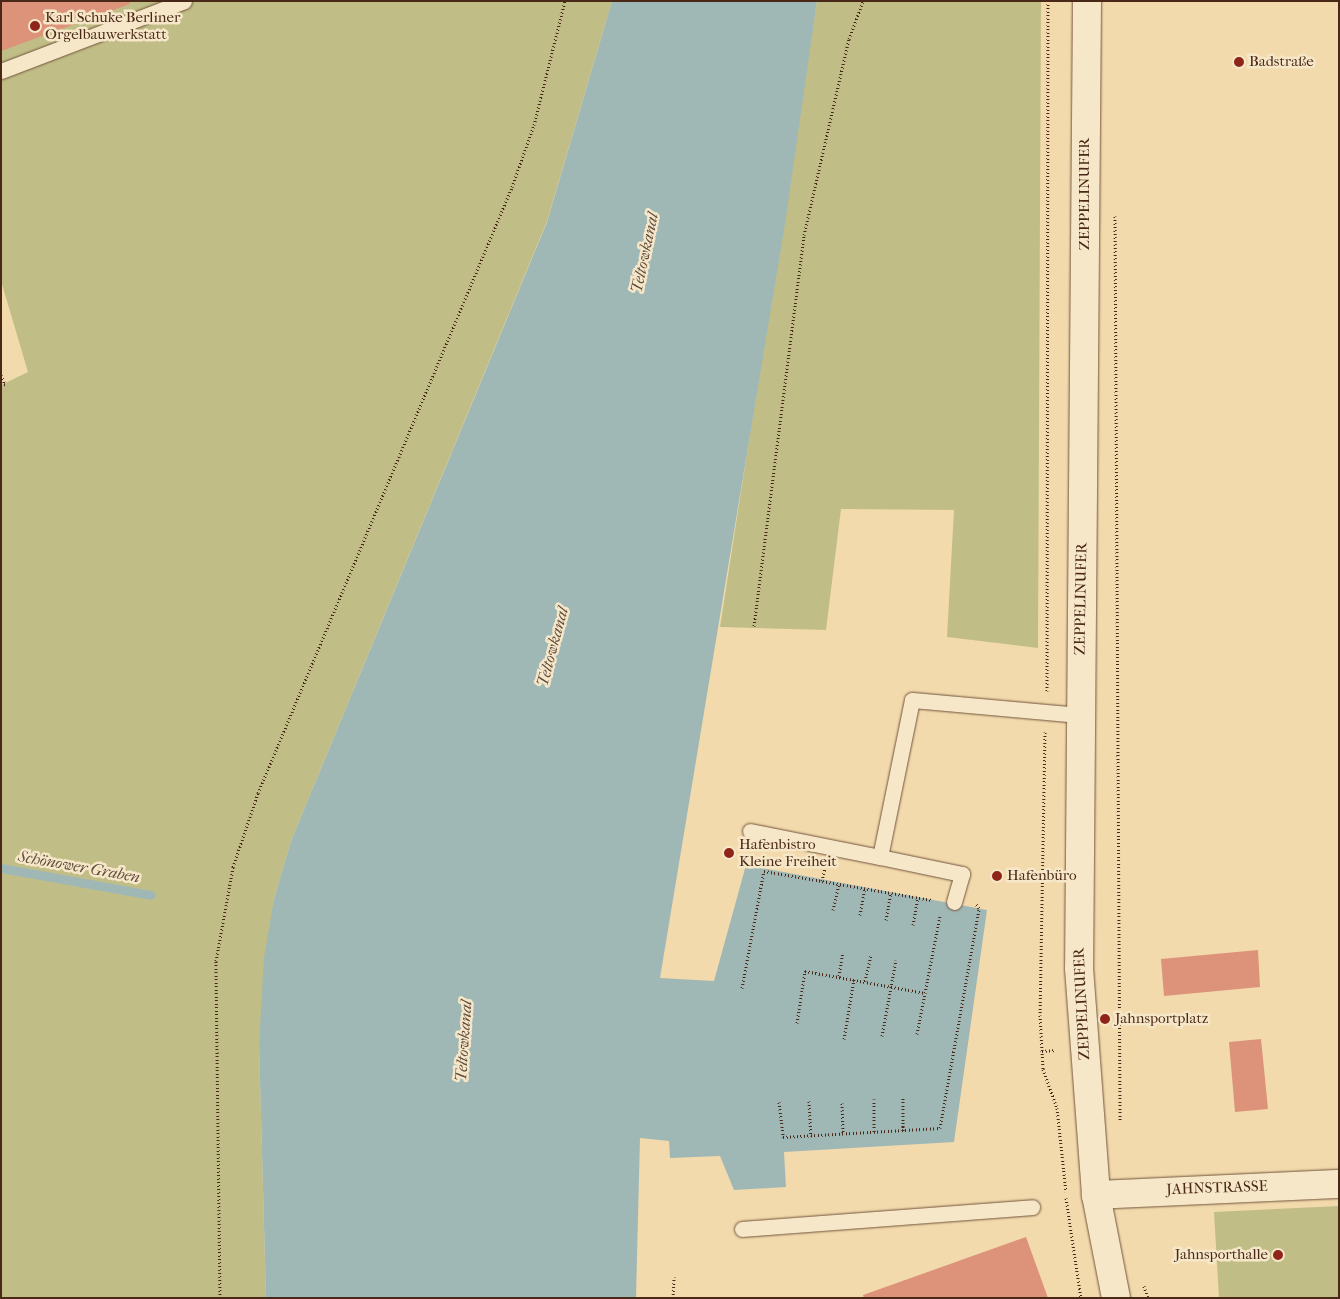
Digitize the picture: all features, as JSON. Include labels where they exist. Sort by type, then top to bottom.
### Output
[{"type":"main road","name":"ZEPPELINUFER","points":[[1087,1],[1079,968],[1096,1195],[1116,1298]]},
{"type":"main road","name":"JAHNSTRASSE","points":[[1096,1195],[1339,1184]]},
{"type":"lane","points":[[1,71],[184,1]]},
{"type":"lane","points":[[880,857],[912,700],[1046,714],[1080,715]]},
{"type":"lane","points":[[750,831],[962,874],[954,902]]},
{"type":"lane","points":[[742,1229],[1032,1206]]},
{"type":"path","points":[[220,1298],[216,961],[233,867],[258,793],[512,187],[556,46],[565,1]]},
{"type":"path","points":[[754,626],[804,235],[849,39],[863,1]]},
{"type":"path","points":[[1048,1],[1046,714],[1042,1051],[1049,1094],[1059,1124],[1081,1298]]},
{"type":"path","points":[[1115,206],[1116,937],[1121,1130]]},
{"type":"path","points":[[1,375],[5,384],[1,385]]},
{"type":"path","points":[[742,988],[764,872],[823,879],[839,884],[935,900]]},
{"type":"path","points":[[833,910],[839,884]]},
{"type":"path","points":[[860,915],[865,888]]},
{"type":"path","points":[[886,920],[891,893]]},
{"type":"path","points":[[913,925],[918,898]]},
{"type":"path","points":[[779,1102],[783,1138],[940,1128],[979,908]]},
{"type":"path","points":[[917,1034],[941,910]]},
{"type":"path","points":[[839,976],[843,952]]},
{"type":"path","points":[[864,981],[871,955]]},
{"type":"path","points":[[882,1036],[896,960]]},
{"type":"path","points":[[796,1023],[805,971],[924,992]]},
{"type":"path","points":[[844,1039],[854,980]]},
{"type":"path","points":[[1042,1051],[1056,1050]]},
{"type":"path","points":[[903,1098],[903,1130]]},
{"type":"path","points":[[874,1099],[874,1132]]},
{"type":"path","points":[[809,1101],[811,1136]]},
{"type":"path","points":[[842,1103],[843,1134]]},
{"type":"path","points":[[673,1298],[674,1277]]},
{"type":"path","points":[[1142,1280],[1148,1298]]},
{"type":"shaded area","points":[[1,1],[612,1],[547,221],[291,841],[274,899],[259,1044],[266,1298],[1,1298],[1,385],[28,372],[1,281]]},
{"type":"shaded area","points":[[817,1],[1041,1],[1038,648],[947,637],[954,510],[841,509],[826,630],[720,627]]},
{"type":"shaded area","name":"Jahnsporthalle","points":[[1339,1206],[1339,1298],[1219,1298],[1214,1212]]},
{"type":"water","name":"Teltowkanal","points":[[612,1],[817,1],[785,224],[660,978],[714,981],[746,865],[987,910],[954,1142],[784,1152],[786,1187],[734,1190],[720,1156],[670,1158],[669,1141],[640,1138],[636,1298],[266,1298],[259,1044],[264,958],[274,899],[291,841],[547,222]]},
{"type":"building","name":"Karl Schuke Berliner Orgelbauwerkstatt","points":[[1,1],[129,1],[130,4],[1,51]]},
{"type":"building","points":[[1258,950],[1260,987],[1164,996],[1161,959]]},
{"type":"building","points":[[1261,1039],[1268,1109],[1235,1112],[1229,1042]]},
{"type":"building","points":[[1026,1237],[1048,1298],[864,1298],[863,1295]]},
{"type":"waterway","name":"Schönower Graben","points":[[1,868],[151,895]]},
{"type":"place","name":"Karl Schuke Berliner Orgelbauwerkstatt","points":[[35,26]]},
{"type":"place","name":"Badstraße","points":[[1239,62]]},
{"type":"place","name":"Hafenbistro Kleine Freiheit","points":[[729,853]]},
{"type":"place","name":"Hafenbüro","points":[[997,876]]},
{"type":"place","name":"Jahnsportplatz","points":[[1105,1019]]},
{"type":"place","name":"Jahnsporthalle","points":[[1278,1255]]}]
